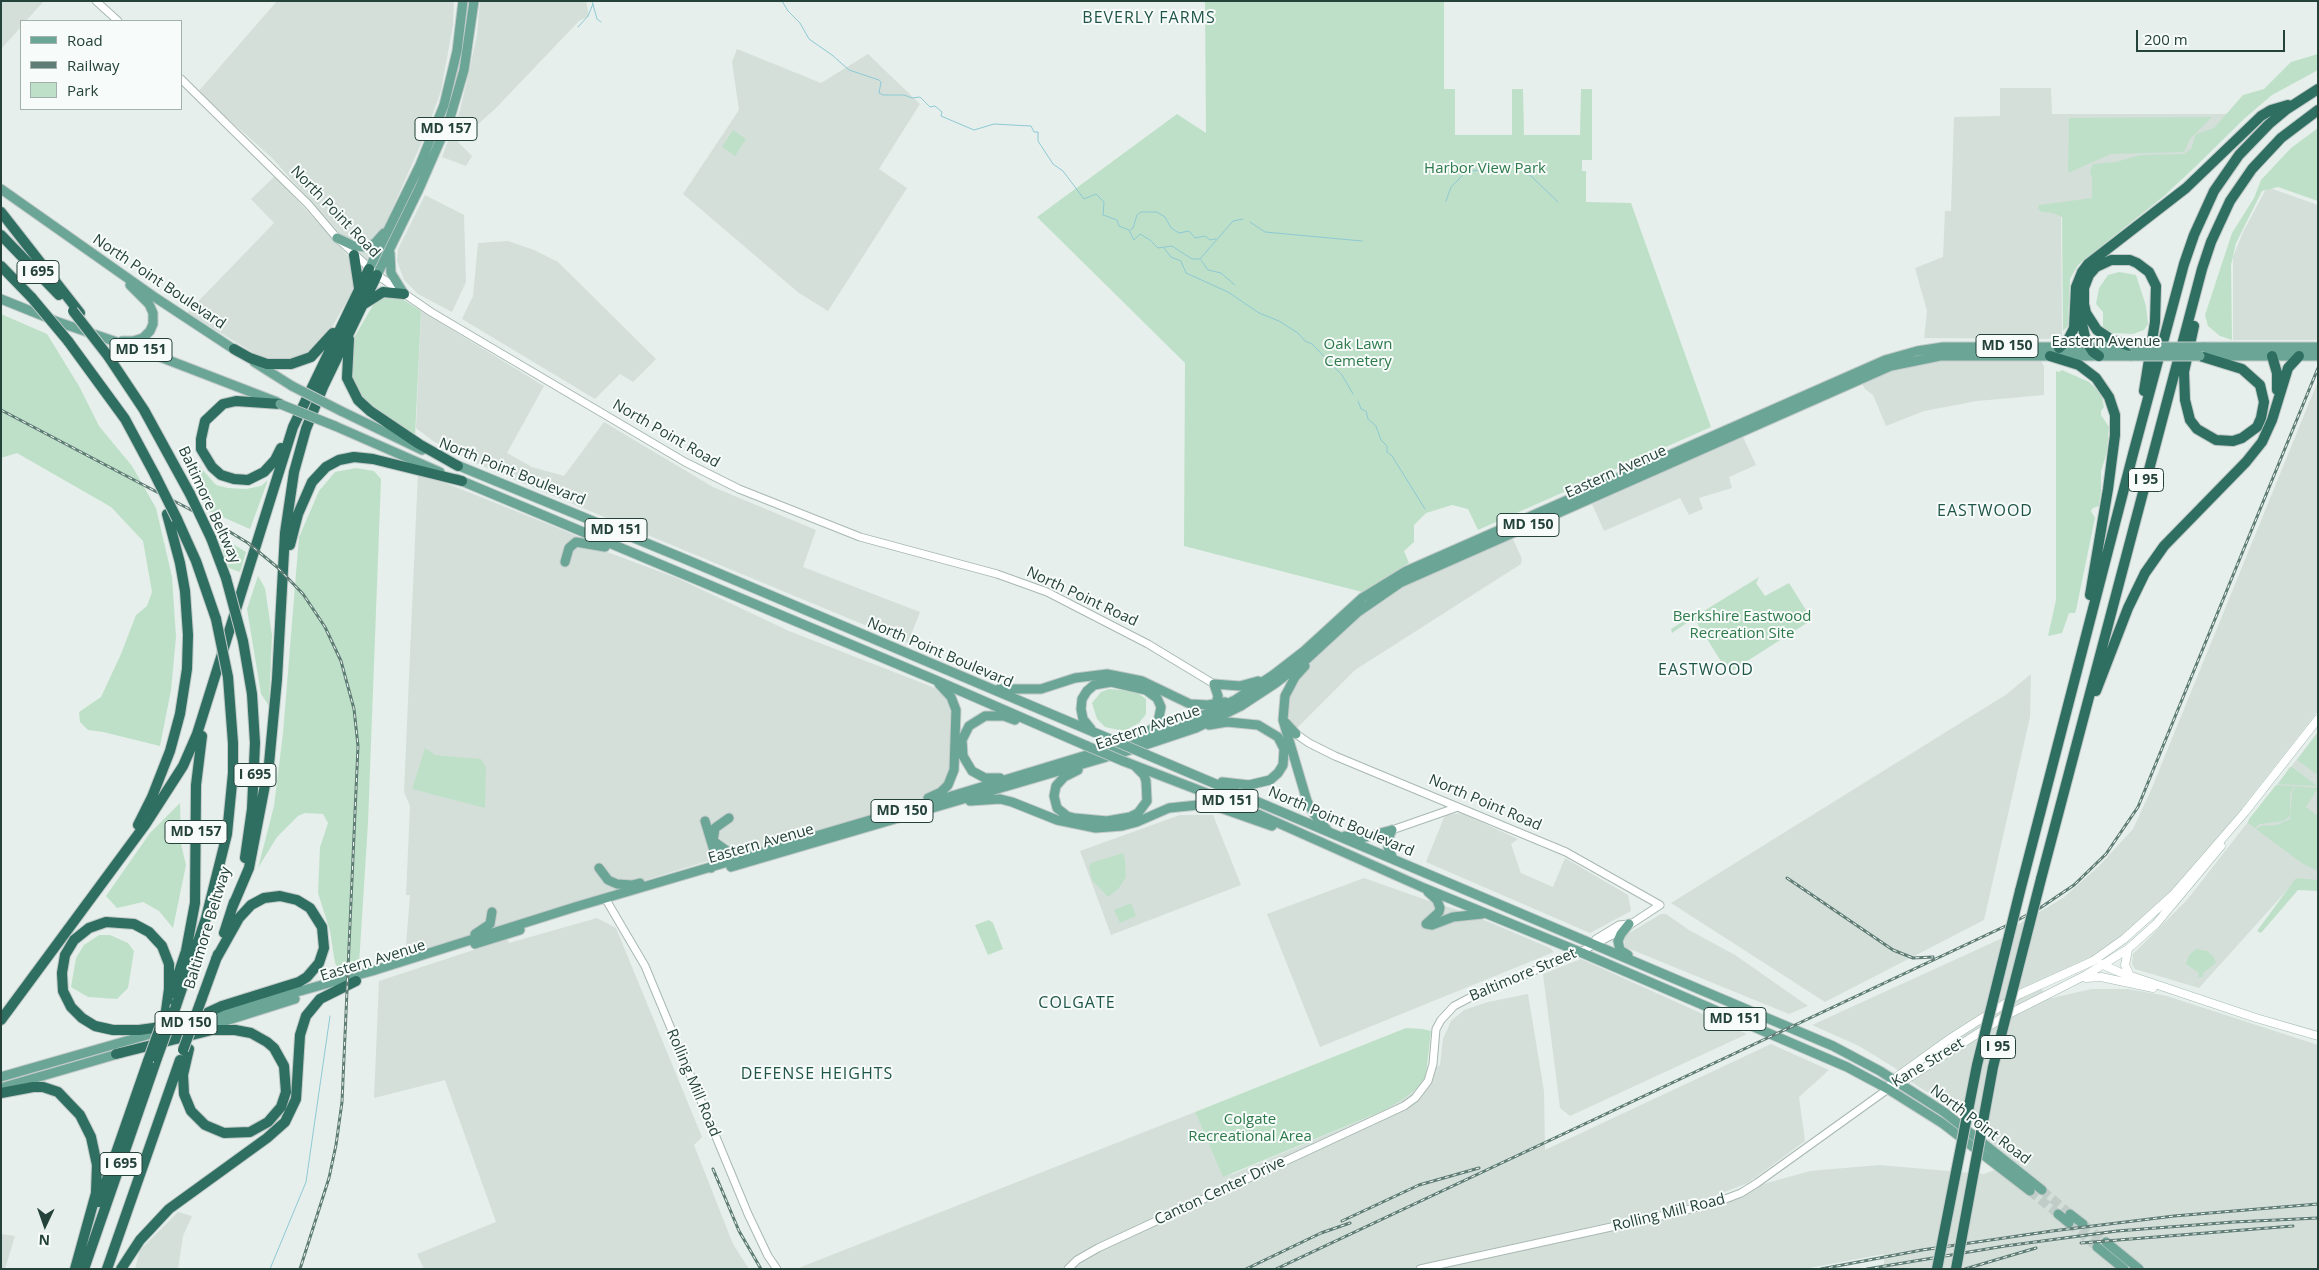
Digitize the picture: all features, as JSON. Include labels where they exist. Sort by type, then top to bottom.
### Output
[{"type":"highway","name":"I 95","points":[[1941,1269],[1954,1176],[1977,1065],[2020,891],[2184,264],[2204,213],[2226,172],[2239,155],[2268,124],[2318,89]]},
{"type":"highway","points":[[2059,348],[2068,340],[2074,328],[2078,279],[2088,264],[2186,188],[2262,116],[2271,110],[2298,102]]},
{"type":"highway","name":"I 95","points":[[1956,1269],[1993,1067],[2076,741],[2202,269],[2221,220],[2242,182],[2281,138],[2318,110]]},
{"type":"highway","points":[[1,212],[76,312]]},
{"type":"highway","points":[[2202,351],[2242,369],[2260,385],[2264,402],[2261,418],[2257,427],[2242,438],[2224,442],[2206,436],[2190,420],[2185,400],[2186,361],[2221,220]]},
{"type":"highway","name":"Baltimore Beltway","points":[[1,235],[76,312],[144,410],[190,494],[211,538],[226,578],[244,641],[254,714],[255,774],[249,837],[232,908],[186,1050],[107,1269]]},
{"type":"highway","points":[[354,255],[358,291]]},
{"type":"highway","points":[[2132,351],[2097,330],[2086,313],[2084,288],[2089,275],[2096,267],[2111,260],[2130,260],[2143,266],[2153,279],[2157,293],[2153,337],[2133,454]]},
{"type":"highway","name":"I 695","points":[[1,268],[32,298],[68,340],[104,388],[151,473]]},
{"type":"highway","points":[[280,404],[236,401],[223,404],[213,412],[205,421],[201,439],[205,458],[212,468],[221,475],[234,479],[248,480],[264,472],[275,460],[358,291],[373,272]]},
{"type":"highway","points":[[232,908],[249,868],[270,764],[286,520],[298,456],[322,387],[364,304],[373,272]]},
{"type":"highway","points":[[364,304],[381,292],[404,294]]},
{"type":"highway","points":[[2076,295],[2083,334],[2089,348],[2099,356]]},
{"type":"highway","points":[[234,349],[250,358],[267,364],[291,364],[311,357],[345,318]]},
{"type":"highway","points":[[350,331],[347,373],[354,396],[370,411],[419,444],[458,466]]},
{"type":"highway","points":[[2272,351],[2277,373],[2276,406]]},
{"type":"highway","points":[[2050,356],[2079,365],[2096,378],[2109,397],[2116,425],[2103,521],[2076,676]]},
{"type":"highway","points":[[2076,741],[2128,608],[2145,574],[2164,546],[2255,451],[2268,432],[2288,368],[2300,356]]},
{"type":"highway","points":[[1,1020],[100,882],[157,808],[183,766],[197,734],[280,467],[300,412]]},
{"type":"highway","points":[[282,595],[290,540],[298,514],[312,482],[326,467],[347,458],[368,458],[462,481]]},
{"type":"highway","points":[[100,882],[138,825],[168,760],[180,714],[187,668],[187,618],[180,563],[167,514],[151,473]]},
{"type":"highway","name":"Baltimore Beltway","points":[[84,1269],[153,1060],[176,1006],[206,918],[227,834],[233,773],[233,743],[228,677],[216,619],[196,561],[177,519],[151,473]]},
{"type":"highway","name":"MD 157","points":[[153,1060],[166,1011],[183,962],[192,921],[196,886],[196,792],[199,757],[205,720],[223,653]]},
{"type":"highway","points":[[166,1011],[169,989],[168,964],[162,946],[149,932],[134,924],[106,922],[89,928],[74,940],[63,963],[62,981],[66,999],[82,1018],[95,1026],[113,1030],[139,1030],[183,1024],[222,1006],[299,982],[307,977],[319,963],[324,941],[322,927],[310,908],[297,900],[280,896],[264,898],[251,905],[239,918],[216,959]]},
{"type":"highway","points":[[121,1269],[140,1240],[169,1209],[267,1138],[285,1122],[296,1099],[300,1035],[306,1016],[320,999],[356,981]]},
{"type":"highway","points":[[116,1054],[212,1030],[235,1030],[251,1033],[274,1048],[284,1066],[286,1092],[281,1107],[268,1122],[250,1132],[224,1133],[205,1125],[191,1111],[184,1094],[183,1075],[186,1050]]},
{"type":"highway","points":[[75,1269],[153,1060]]},
{"type":"highway","points":[[1,1093],[33,1087],[58,1092],[80,1115],[91,1137],[98,1165],[97,1186],[75,1269]]},
{"type":"highway","points":[[1937,1269],[1954,1176]]},
{"type":"highway","points":[[1960,1269],[1965,1217]]},
{"type":"main road","name":"MD 157","points":[[373,272],[391,223],[420,165],[444,105],[457,51],[463,1]]},
{"type":"main road","name":"MD 157","points":[[373,272],[391,248],[450,118],[464,70],[474,1]]},
{"type":"main road","name":"North Point Boulevard","points":[[1,189],[109,266],[234,349],[292,386],[340,411],[458,466],[1186,770],[1820,1040],[1898,1081]]},
{"type":"main road","points":[[337,238],[354,246],[367,247],[382,236],[391,223]]},
{"type":"main road","points":[[391,248],[391,273],[404,294]]},
{"type":"main road","points":[[109,266],[149,304],[154,319],[150,331],[143,338],[126,342],[110,338]]},
{"type":"main road","name":"North Point Boulevard","points":[[1,299],[58,322],[110,338],[335,426],[628,552],[933,679],[1039,726],[1125,762],[1240,806],[1424,888],[1580,952],[1811,1051],[1888,1089]]},
{"type":"main road","points":[[1925,358],[1928,352],[1950,350],[1954,346]]},
{"type":"main road","name":"Eastern Avenue","points":[[1747,425],[1868,366],[1917,351],[1954,346],[2089,348],[2132,351],[2272,351],[2318,347]]},
{"type":"main road","points":[[1876,372],[1888,364],[1915,356],[1917,351]]},
{"type":"main road","name":"Eastern Avenue","points":[[1,1088],[356,981],[607,901],[951,803],[1127,747],[1235,700],[1273,675],[1304,651],[1357,602],[1398,580],[1747,425],[1876,372],[1925,358],[1960,355],[2099,356],[2132,351]]},
{"type":"main road","name":"Eastern Avenue","points":[[2272,351],[2300,356],[2318,356]]},
{"type":"main road","points":[[514,489],[554,512],[560,522]]},
{"type":"main road","points":[[565,562],[569,548],[576,542],[628,552]]},
{"type":"main road","name":"Eastern Avenue","points":[[693,875],[713,866],[761,851],[896,813],[1041,768],[1196,728],[1258,695],[1320,648],[1358,612],[1398,580]]},
{"type":"main road","points":[[1320,648],[1290,686],[1283,704],[1283,720],[1307,801],[1314,814],[1334,834],[1362,838],[1392,830]]},
{"type":"main road","points":[[989,688],[1008,690],[1041,689],[1075,678],[1112,675],[1146,683],[1190,704],[1217,704],[1235,700]]},
{"type":"main road","points":[[1211,712],[1217,704],[1218,696],[1214,684],[1240,686],[1273,675]]},
{"type":"main road","points":[[896,813],[904,807],[942,792],[953,775],[956,710],[944,689],[933,679]]},
{"type":"main road","points":[[1096,733],[1086,725],[1081,713],[1082,699],[1094,685],[1106,682],[1146,690],[1152,693],[1160,703],[1159,718],[1152,729],[1127,747],[1064,777],[1055,791],[1057,808],[1067,816],[1091,821],[1118,820],[1138,813],[1147,801],[1148,788],[1144,775],[1125,762]]},
{"type":"main road","points":[[1039,726],[1022,724],[1004,716],[985,716],[969,726],[962,740],[961,749],[966,763],[972,771],[984,778],[995,779],[1041,768]]},
{"type":"main road","name":"Kane Street","points":[[1888,1089],[1951,1038],[2020,994],[2089,962],[2124,939],[2174,894],[2245,812],[2318,719]]},
{"type":"main road","points":[[1283,720],[1296,734]]},
{"type":"main road","points":[[1186,770],[1226,783],[1249,785],[1270,780],[1281,770],[1285,760],[1284,750],[1280,741],[1263,727],[1228,722],[1196,728]]},
{"type":"main road","points":[[951,803],[960,804],[975,800],[1000,799],[1023,804],[1057,820],[1096,828],[1137,822],[1169,808],[1184,805],[1210,805],[1324,844]]},
{"type":"main road","name":"Kane Street","points":[[1898,1081],[2005,1016],[2104,965],[2128,949],[2156,924],[2215,856],[2245,812]]},
{"type":"main road","points":[[713,841],[715,828],[729,818]]},
{"type":"main road","points":[[705,820],[713,841],[715,854],[713,866]]},
{"type":"main road","points":[[1392,830],[1388,840],[1388,847],[1393,859]]},
{"type":"main road","points":[[713,841],[719,847],[732,853],[761,851]]},
{"type":"main road","points":[[599,868],[608,880],[627,885],[693,875]]},
{"type":"main road","points":[[1424,888],[1440,905],[1439,912],[1426,924],[1454,917],[1487,914]]},
{"type":"main road","name":"Eastern Avenue","points":[[1,1077],[298,993],[459,943],[607,901]]},
{"type":"main road","points":[[459,943],[486,928],[492,919],[492,912]]},
{"type":"main road","points":[[1629,924],[1618,937],[1620,950],[1647,967]]},
{"type":"main road","points":[[2128,949],[2125,965],[2130,976]]},
{"type":"main road","points":[[2104,953],[2104,965],[2107,975],[2118,981]]},
{"type":"main road","points":[[2089,962],[2104,965],[2172,990],[2318,1036]]},
{"type":"main road","points":[[2076,979],[2093,976],[2172,990]]},
{"type":"main road","name":"North Point Road","points":[[1898,1081],[2030,1190]]},
{"type":"main road","name":"North Point Road","points":[[1888,1089],[1958,1129],[2042,1190]]},
{"type":"main road","points":[[2058,1214],[2083,1224]]},
{"type":"main road","points":[[2106,1242],[2138,1269]]},
{"type":"main road","points":[[2097,1247],[2124,1269]]},
{"type":"street","points":[[96,1],[117,20]]},
{"type":"street","name":"North Point Road","points":[[182,80],[274,169],[308,204],[337,238],[373,272],[404,294],[501,354],[723,482],[866,540],[996,574],[1039,589],[1148,644],[1214,684]]},
{"type":"street","name":"North Point Road","points":[[1296,734],[1309,744],[1335,756],[1566,852],[1660,905]]},
{"type":"street","points":[[1392,830],[1458,807]]},
{"type":"street","name":"Rolling Mill Road","points":[[607,901],[644,966],[744,1205],[768,1256],[777,1269]]},
{"type":"street","name":"Baltimore Street","points":[[1436,1029],[1446,1015],[1460,1002],[1580,952],[1592,944],[1602,941],[1660,905]]},
{"type":"street","name":"Canton Center Drive","points":[[1068,1269],[1077,1260],[1098,1248],[1411,1102],[1420,1093],[1431,1073],[1436,1029]]},
{"type":"street","name":"Rolling Mill Road","points":[[1420,1269],[1675,1214],[1741,1193],[1888,1089]]},
{"type":"shaded area","points":[[1,1],[44,1],[27,20],[20,20],[20,28],[1,49]]},
{"type":"shaded area","points":[[277,1],[454,1],[453,25],[441,91],[425,135],[369,261],[344,238],[272,158],[198,92]]},
{"type":"shaded area","points":[[480,1],[586,1],[589,16],[579,21],[495,109],[458,142],[472,156],[466,166],[442,157],[460,110],[477,35]]},
{"type":"shaded area","points":[[737,49],[821,83],[868,54],[920,104],[879,169],[907,188],[828,311],[799,293],[683,194],[739,110],[732,62]]},
{"type":"shaded area","points":[[2000,88],[2051,88],[2052,114],[2228,114],[2188,170],[2095,199],[2061,216],[2062,337],[2056,339],[1924,338],[1927,311],[1915,268],[1943,257],[1945,211],[1951,211],[1954,117],[2000,116]]},
{"type":"shaded area","points":[[275,176],[349,257],[357,272],[352,292],[324,341],[303,355],[284,360],[261,357],[187,313],[274,223],[251,199]]},
{"type":"shaded area","points":[[2267,187],[2318,205],[2318,340],[2233,340],[2233,257],[2243,232]]},
{"type":"shaded area","points":[[425,195],[464,215],[466,282],[452,312],[418,294],[404,280],[397,261],[398,249]]},
{"type":"shaded area","points":[[508,241],[534,250],[558,262],[656,359],[633,382],[620,374],[595,399],[462,319],[473,296],[478,243]]},
{"type":"shaded area","points":[[421,311],[544,386],[507,453],[532,467],[564,476],[604,422],[713,487],[816,530],[803,567],[920,612],[908,643],[515,480],[469,460],[433,441],[416,428]]},
{"type":"shaded area","points":[[1948,358],[2041,361],[2044,366],[2044,395],[1977,401],[1924,411],[1886,426],[1873,395],[1865,389],[1861,382],[1891,370]]},
{"type":"shaded area","points":[[2318,381],[2318,711],[2209,850],[2175,889],[2124,937],[2081,964],[2039,983],[2047,999],[2092,989],[2128,989],[2167,996],[2318,1045],[2318,1269],[1884,1269],[1884,1254],[1804,1269],[796,1269],[1195,1112],[1223,1176],[1233,1174],[1385,1110],[1405,1098],[1421,1085],[1426,1074],[1440,1065],[1443,1039],[1451,1021],[1464,1010],[1488,1002],[1528,994],[1544,1091],[1545,1150],[1771,1044],[1829,1070],[1799,1097],[1805,1141],[1748,1183],[1693,1204],[1482,1251],[1441,1266],[1701,1210],[1715,1206],[1756,1186],[1810,1171],[1879,1165],[1984,1174],[2015,1162],[1946,1104],[1913,1083],[1895,1068],[1859,1046],[1812,1025],[2009,935],[2007,931],[2063,898],[2099,866],[2133,829],[2151,790]]},
{"type":"shaded area","points":[[1743,437],[1756,465],[1729,477],[1732,488],[1699,498],[1703,509],[1689,515],[1680,498],[1604,531],[1592,504]]},
{"type":"shaded area","points":[[418,472],[558,528],[581,538],[588,545],[677,578],[789,631],[940,690],[951,701],[954,719],[951,775],[944,788],[933,795],[853,823],[714,859],[510,922],[405,957],[410,895],[406,895],[410,806],[404,792]]},
{"type":"shaded area","points":[[1512,537],[1522,559],[1521,564],[1355,670],[1295,730],[1287,713],[1288,698],[1293,687],[1312,661],[1352,622],[1398,587]]},
{"type":"shaded area","points":[[2031,674],[2030,717],[1984,920],[1825,1002],[1671,903],[2007,694]]},
{"type":"shaded area","points":[[2318,732],[2318,885],[2289,888],[2199,988],[2135,969],[2132,964],[2133,954],[2187,900]]},
{"type":"shaded area","points":[[1461,813],[1518,839],[1511,844],[1521,873],[1553,887],[1565,858],[1628,895],[1631,911],[1590,933],[1426,862],[1445,815]]},
{"type":"shaded area","points":[[1180,815],[1213,815],[1241,885],[1111,935],[1080,851]]},
{"type":"shaded area","points":[[1364,878],[1470,914],[1550,948],[1554,952],[1320,1047],[1267,914]]},
{"type":"shaded area","points":[[1661,914],[1666,914],[1689,930],[1735,955],[1808,1006],[1789,1014],[1625,947],[1624,936]]},
{"type":"shaded area","points":[[597,918],[616,928],[702,1137],[694,1145],[733,1244],[749,1269],[424,1269],[417,1254],[496,1222],[445,1080],[374,1098],[379,981],[507,939],[509,943]]},
{"type":"shaded area","points":[[1581,959],[1747,1034],[1570,1116],[1560,1108],[1543,974]]},
{"type":"shaded area","points":[[178,1212],[192,1216],[183,1236],[178,1269],[135,1269],[140,1250]]},
{"type":"shaded area","points":[[1,1234],[15,1236],[5,1269],[1,1269]]},
{"type":"green space","name":"Oak Lawn Cemetery","points":[[1205,1],[1444,1],[1444,89],[1455,89],[1455,135],[1512,135],[1512,89],[1523,89],[1524,135],[1580,135],[1581,89],[1592,89],[1592,160],[1582,160],[1582,171],[1586,171],[1586,202],[1631,203],[1711,427],[1478,530],[1468,509],[1452,505],[1426,513],[1414,525],[1414,542],[1404,551],[1409,563],[1362,592],[1184,546],[1185,363],[1037,217],[1177,114],[1206,133]]},
{"type":"green space","points":[[2318,54],[2318,70],[2272,95],[2245,118],[2164,196],[2078,265],[2070,279],[2068,326],[2063,331],[2062,217],[2053,213],[2041,212],[2038,208],[2039,205],[2092,198],[2090,171],[2093,164],[2116,162],[2140,155],[2184,154],[2191,149],[2196,134],[2214,128],[2243,95],[2264,89],[2291,62]]},
{"type":"green space","points":[[2212,117],[2190,139],[2184,152],[2111,154],[2068,173],[2069,118]]},
{"type":"green space","points":[[2318,128],[2318,201],[2278,187],[2262,191],[2236,243],[2231,265],[2232,340],[2220,336],[2208,326],[2205,315],[2232,233],[2254,198],[2261,180],[2291,148]]},
{"type":"green space","points":[[733,130],[746,139],[735,156],[722,147]]},
{"type":"green space","points":[[2119,272],[2136,275],[2146,306],[2148,324],[2144,330],[2133,334],[2113,333],[2106,330],[2103,327],[2103,312],[2096,304],[2099,288],[2108,275]]},
{"type":"green space","points":[[379,295],[396,295],[421,311],[415,437],[364,403],[350,382],[348,354],[355,336]]},
{"type":"green space","points":[[1,314],[47,334],[79,386],[99,426],[132,466],[156,508],[172,577],[176,637],[171,690],[160,746],[88,730],[80,722],[79,712],[101,697],[121,654],[136,615],[147,606],[152,592],[143,541],[111,507],[17,453],[1,458]]},
{"type":"green space","points":[[2062,370],[2089,382],[2101,393],[2104,407],[2101,415],[2109,427],[2107,452],[2101,471],[2099,506],[2091,511],[2095,518],[2076,610],[2075,613],[2069,613],[2062,633],[2048,636],[2056,600],[2056,371]]},
{"type":"green space","points":[[180,450],[195,461],[216,485],[246,489],[261,486],[268,480],[250,529],[209,511],[189,475]]},
{"type":"green space","points":[[356,468],[374,471],[381,479],[368,823],[359,964],[339,970],[335,963],[330,931],[318,893],[320,847],[328,823],[323,814],[305,813],[298,816],[277,837],[258,868],[274,806],[283,733],[299,537],[319,491],[335,472]]},
{"type":"green space","points":[[217,534],[246,552],[240,572],[229,568]]},
{"type":"green space","points":[[258,576],[265,588],[272,635],[269,706],[261,694],[247,609]]},
{"type":"green space","name":"Berkshire Eastwood Recreation Site","points":[[1759,577],[1756,583],[1765,596],[1789,583],[1811,618],[1810,621],[1730,672],[1727,671],[1694,618],[1672,633],[1671,629]]},
{"type":"green space","points":[[1109,689],[1135,691],[1146,699],[1146,714],[1139,723],[1126,730],[1119,730],[1105,727],[1097,719],[1092,703],[1101,692]]},
{"type":"green space","points":[[2318,732],[2318,775],[2297,760]]},
{"type":"green space","points":[[425,748],[435,755],[481,759],[486,768],[485,808],[412,789]]},
{"type":"green space","points":[[2290,767],[2292,767],[2317,786],[2278,784]]},
{"type":"green space","points":[[2276,785],[2294,786],[2290,795],[2290,816],[2283,821],[2260,824],[2255,828],[2248,823],[2249,819]]},
{"type":"green space","points":[[2295,786],[2318,788],[2306,807],[2318,816],[2318,871],[2303,864],[2256,829],[2261,826],[2277,825],[2290,819],[2292,794]]},
{"type":"green space","points":[[180,803],[181,844],[186,865],[173,928],[159,911],[143,902],[117,908],[106,896],[150,833]]},
{"type":"green space","points":[[1123,853],[1126,877],[1118,889],[1108,897],[1092,880],[1089,868],[1091,863]]},
{"type":"green space","points":[[2296,878],[2318,880],[2318,891],[2298,890],[2261,933],[2257,931]]},
{"type":"green space","points":[[1131,903],[1136,916],[1120,923],[1114,910]]},
{"type":"green space","points":[[989,920],[993,923],[1003,949],[988,955],[975,925]]},
{"type":"green space","points":[[99,935],[110,935],[128,943],[134,951],[128,988],[117,999],[88,997],[71,987],[76,958],[84,945]]},
{"type":"green space","points":[[2196,949],[2207,951],[2214,957],[2216,963],[2203,973],[2203,977],[2198,977],[2199,973],[2186,964],[2189,955]]},
{"type":"green space","name":"Colgate Recreational Area","points":[[1406,1028],[1431,1031],[1426,1074],[1421,1085],[1405,1098],[1385,1110],[1223,1177],[1195,1112]]},
{"type":"waterway","points":[[592,1],[597,19],[601,22]]},
{"type":"waterway","points":[[782,1],[788,11],[800,23],[809,39],[849,70],[879,80],[881,82],[879,93],[883,95],[904,95],[912,98],[920,97],[930,107],[935,106],[942,112],[941,116],[974,130],[994,124],[1031,126],[1034,132],[1038,132],[1038,141],[1053,164],[1063,171],[1084,199],[1096,194],[1104,202],[1103,215],[1117,220],[1119,226],[1129,230],[1134,240],[1140,234],[1158,248],[1172,246],[1192,259],[1200,259],[1233,221],[1243,219]]},
{"type":"waterway","points":[[578,27],[588,16],[593,4]]},
{"type":"waterway","points":[[1446,201],[1451,187],[1466,172],[1515,164],[1531,176],[1558,202]]},
{"type":"waterway","points":[[1130,230],[1133,228],[1137,215],[1141,212],[1157,212],[1165,217],[1171,228],[1179,233],[1189,231],[1195,238],[1205,236],[1210,240],[1216,239]]},
{"type":"waterway","points":[[1250,222],[1265,232],[1362,241]]},
{"type":"waterway","points":[[1164,248],[1171,257],[1181,261],[1186,273],[1228,292],[1259,313],[1279,321],[1298,333],[1305,341],[1312,344],[1342,375],[1353,394]]},
{"type":"waterway","points":[[1201,260],[1208,270],[1221,273],[1235,285]]},
{"type":"waterway","points":[[1358,401],[1361,409],[1366,411],[1368,419],[1376,426],[1381,440],[1387,446],[1387,452],[1392,456],[1425,509]]},
{"type":"waterway","points":[[270,1269],[306,1182],[330,1016]]},
{"type":"tunnel","points":[[2042,1190],[2070,1214]]},
{"type":"tunnel","points":[[2030,1191],[2058,1214]]},
{"type":"tunnel","points":[[2069,1223],[2097,1247]]},
{"type":"tunnel","points":[[2083,1224],[2106,1242]]},
{"type":"railway","points":[[1276,1269],[2012,923],[2040,908],[2074,885],[2106,854],[2138,807],[2318,368]]},
{"type":"railway","points":[[1,410],[212,521],[248,543],[277,567],[303,594],[325,627],[341,661],[354,709],[358,746],[342,1102],[329,1178],[300,1269]]},
{"type":"railway","points":[[1787,878],[1893,950],[1913,958],[1933,957]]},
{"type":"railway","points":[[1342,1221],[1419,1185],[1479,1168]]},
{"type":"railway","points":[[713,1169],[739,1231],[761,1269]]},
{"type":"railway","points":[[1821,1269],[1922,1250],[2052,1231],[2174,1216],[2318,1204]]},
{"type":"railway","points":[[1867,1269],[2005,1246],[2117,1231],[2318,1218]]},
{"type":"railway","points":[[1246,1269],[1321,1233],[1350,1223]]},
{"type":"railway","points":[[2081,1243],[2293,1226]]},
{"type":"railway","points":[[1965,1269],[2036,1248]]},
{"type":"district","name":"BEVERLY FARMS","points":[[1149,18]]},
{"type":"district","name":"EASTWOOD","points":[[1985,511]]},
{"type":"district","name":"EASTWOOD","points":[[1706,670]]},
{"type":"district","name":"COLGATE","points":[[1077,1003]]},
{"type":"district","name":"DEFENSE HEIGHTS","points":[[817,1074]]},
{"type":"park label","name":"Harbor View Park","points":[[1485,169]]}]
